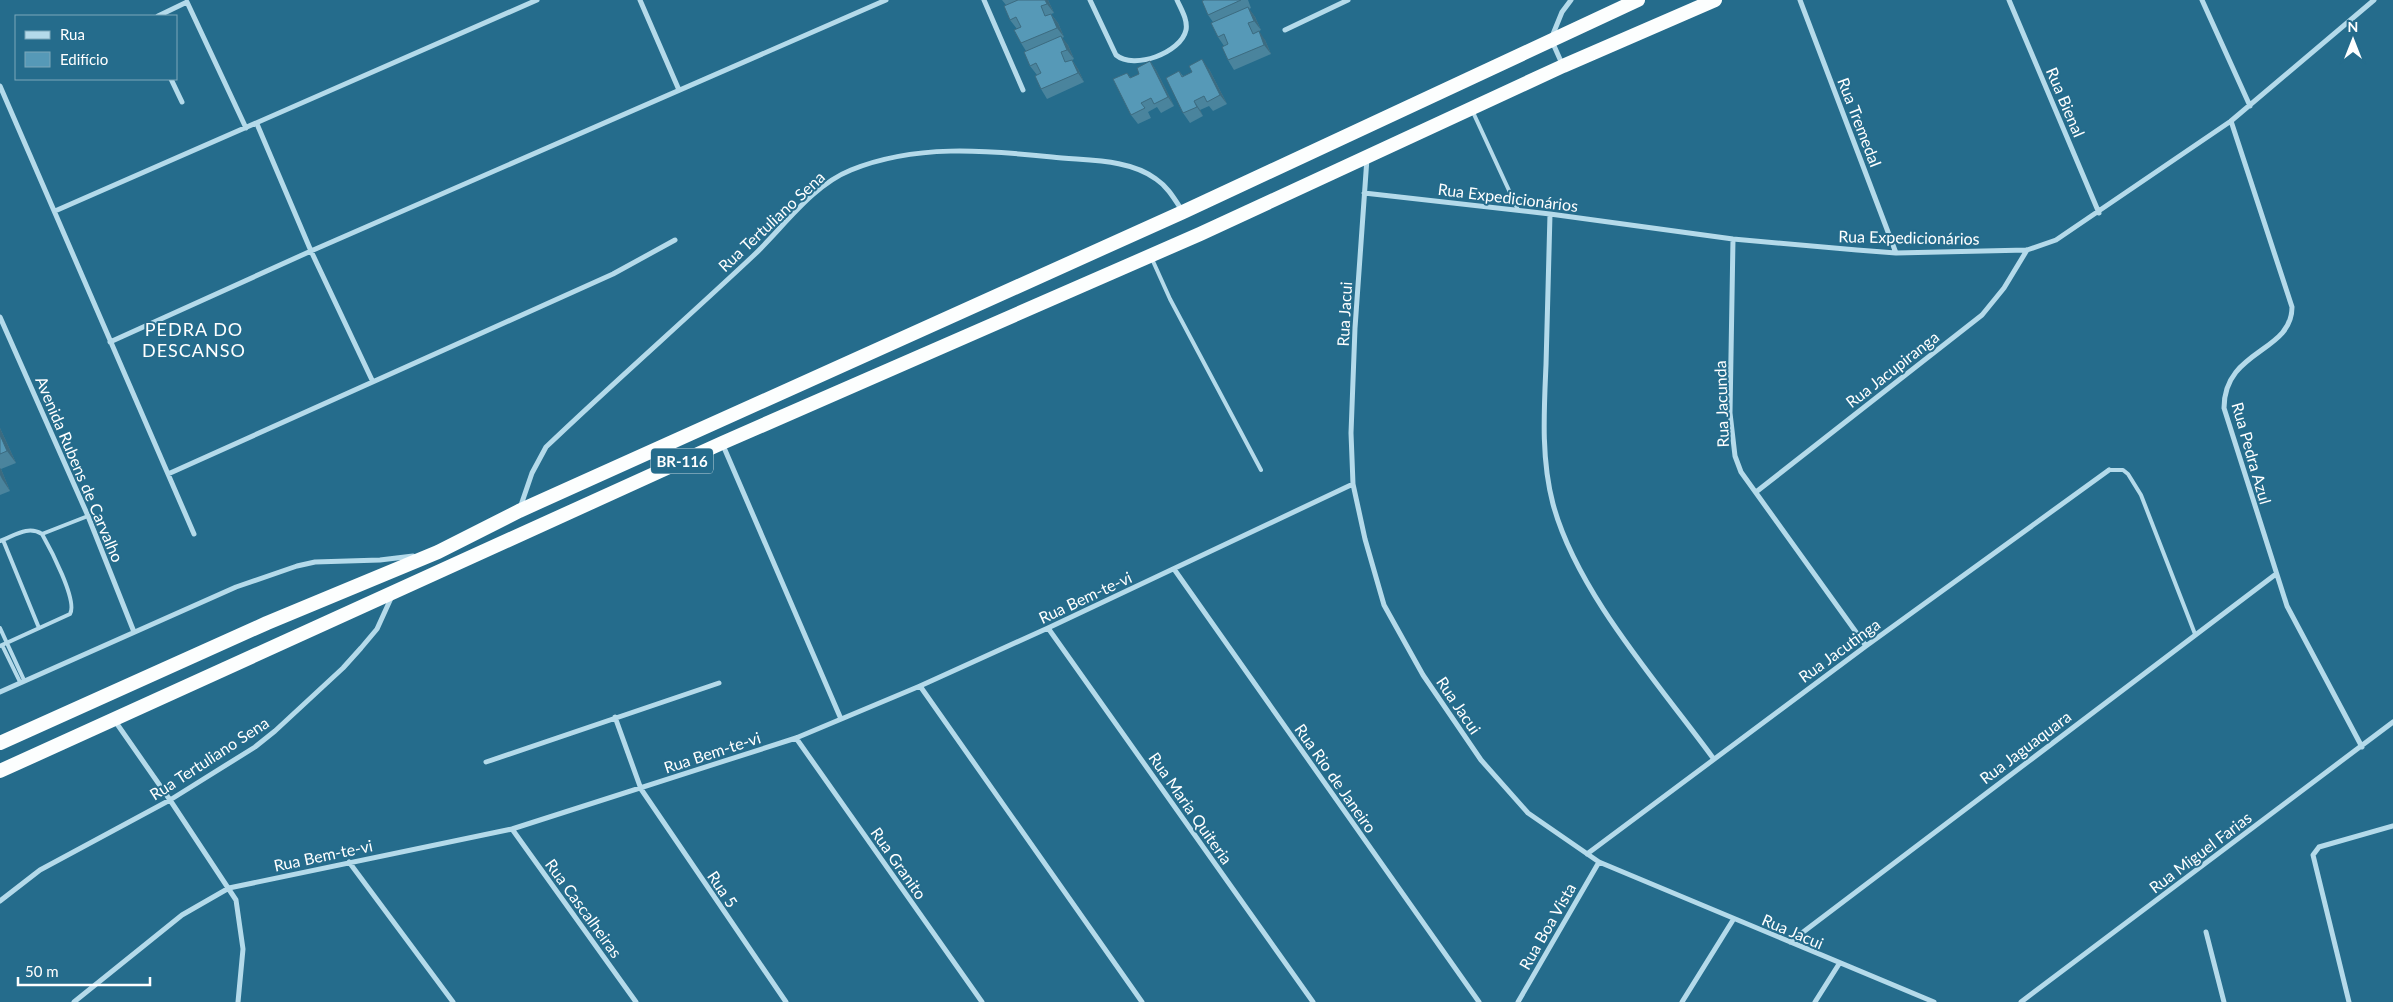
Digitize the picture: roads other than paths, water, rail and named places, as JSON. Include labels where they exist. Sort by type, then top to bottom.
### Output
[{"type":"highway","points":[[0,743],[267,623],[438,552],[519,511],[1183,212],[1638,0]]},
{"type":"highway","points":[[1367,157],[1563,66],[1715,0]]},
{"type":"highway","name":"BR-116","points":[[0,771],[722,443],[1151,256],[1367,157]]},
{"type":"street","points":[[55,211],[537,0]]},
{"type":"street","points":[[640,0],[679,90]]},
{"type":"street","points":[[110,342],[311,251],[886,0]]},
{"type":"street","points":[[984,0],[1023,90]]},
{"type":"street","points":[[1090,0],[1116,55],[1134,61],[1146,61],[1167,52],[1183,36],[1186,31],[1185,18],[1177,0]]},
{"type":"street","points":[[1285,30],[1348,0]]},
{"type":"street","points":[[1563,66],[1551,39],[1562,12],[1571,0]]},
{"type":"street","name":"Rua Tremedal","points":[[1800,0],[1896,253]]},
{"type":"street","name":"Rua Bienal","points":[[2009,0],[2099,213]]},
{"type":"street","points":[[2202,0],[2250,106]]},
{"type":"street","name":"Rua Expedicionários","points":[[1364,193],[1518,210],[1733,239],[1896,253],[2027,250],[2056,240],[2099,213],[2231,121],[2374,0]]},
{"type":"street","points":[[160,15],[190,1],[246,128]]},
{"type":"street","points":[[171,80],[182,102]]},
{"type":"street","points":[[0,86],[194,534]]},
{"type":"street","name":"Rua Pedra Azul","points":[[2231,121],[2292,307],[2291,322],[2285,331],[2238,367],[2230,378],[2224,394],[2224,408],[2276,574],[2300,632],[2362,747]]},
{"type":"street","points":[[257,124],[311,251],[372,380]]},
{"type":"street","name":"Rua Tertuliano Sena","points":[[519,511],[532,473],[546,446],[754,255],[827,183],[848,171],[874,161],[901,155],[973,150],[1119,164],[1144,171],[1158,180],[1183,212]]},
{"type":"street","name":"Rua Jacui","points":[[1367,157],[1355,328],[1351,433],[1353,484],[1365,539],[1384,605],[1423,675],[1481,760],[1528,814],[1599,862],[1733,920],[1934,1002]]},
{"type":"street","points":[[1550,214],[1543,440],[1553,502],[1562,532],[1575,561],[1608,616],[1713,758]]},
{"type":"street","name":"Rua Jacunda","points":[[1733,239],[1730,413],[1735,456],[1741,472],[1866,646]]},
{"type":"street","points":[[168,474],[372,380],[613,274],[675,240]]},
{"type":"street","name":"Rua Jacupiranga","points":[[1756,492],[1982,315],[2004,288],[2027,250]]},
{"type":"street","name":"Avenida Rubens de Carvalho","points":[[0,317],[88,516],[134,632]]},
{"type":"street","points":[[722,443],[841,720]]},
{"type":"street","name":"Rua Jacutinga","points":[[1587,854],[1713,758],[2109,470]]},
{"type":"street","name":"Rua Bem-te-vi","points":[[74,1002],[182,915],[229,888],[512,829],[796,738],[920,686],[1048,628],[1353,484]]},
{"type":"street","points":[[0,692],[236,587],[315,562],[396,559],[438,552]]},
{"type":"street","name":"Rua Rio de Janeiro","points":[[1174,569],[1479,1002]]},
{"type":"street","name":"Rua Jaguaquara","points":[[1790,942],[2276,574]]},
{"type":"street","name":"Rua Tertuliano Sena","points":[[0,901],[40,870],[170,800],[269,736],[343,668],[377,629],[393,593]]},
{"type":"street","name":"Rua Maria Quiteria","points":[[1048,628],[1314,1002]]},
{"type":"street","points":[[486,762],[615,716],[719,683]]},
{"type":"street","points":[[920,686],[1142,1002]]},
{"type":"street","name":"Rua 5","points":[[615,716],[640,788],[786,1002]]},
{"type":"street","points":[[114,720],[236,900],[243,949],[238,1002]]},
{"type":"street","name":"Rua Miguel Farias","points":[[2021,1002],[2393,722]]},
{"type":"street","name":"Rua Granito","points":[[796,738],[982,1002]]},
{"type":"street","points":[[2349,1002],[2313,855],[2319,847],[2393,826]]},
{"type":"street","name":"Rua Cascalheiras","points":[[512,829],[636,1002]]},
{"type":"street","points":[[349,862],[453,1002]]},
{"type":"street","name":"Rua Boa Vista","points":[[1518,1002],[1599,862]]},
{"type":"street","points":[[1682,1002],[1733,920]]},
{"type":"street","points":[[2206,932],[2224,1002]]},
{"type":"street","points":[[1815,1002],[1839,964]]},
{"type":"lane","points":[[1471,109],[1518,210]]},
{"type":"lane","points":[[1151,256],[1170,299],[1261,470]]},
{"type":"lane","points":[[2109,470],[2123,470],[2128,474],[2141,495],[2195,634]]},
{"type":"lane","points":[[42,534],[88,516]]},
{"type":"lane","points":[[22,681],[1,645],[8,642],[39,628],[70,614],[72,610],[68,590],[42,534],[36,530],[28,530],[1,540],[39,628]]},
{"type":"lane","points":[[0,628],[8,642],[22,681]]},
{"type":"district","name":"PEDRA DO DESCANSO","points":[[194,339]]}]
